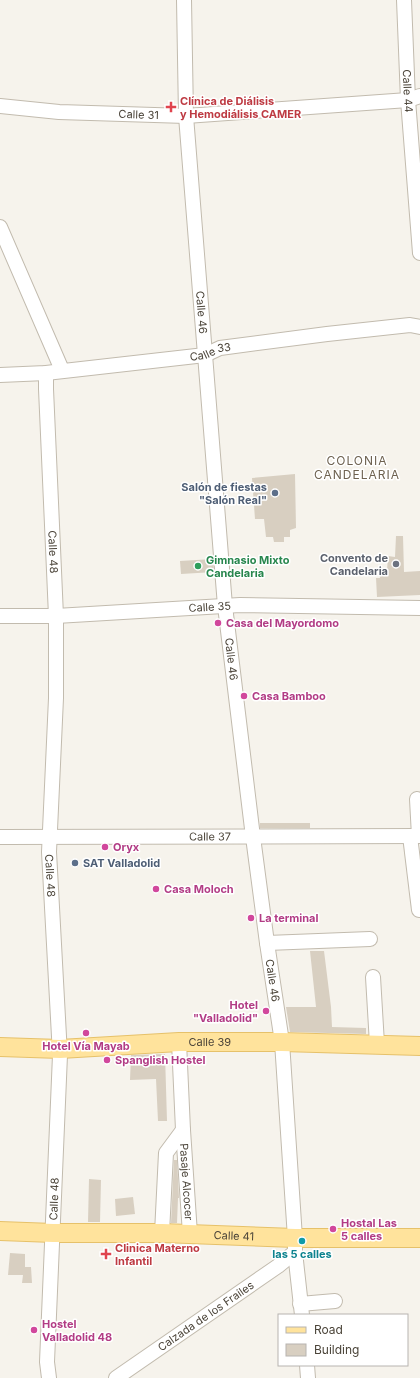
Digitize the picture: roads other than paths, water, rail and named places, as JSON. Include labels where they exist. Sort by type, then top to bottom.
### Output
[{"type":"main road","name":"Calle 39","points":[[0,1047],[60,1049],[179,1042],[282,1042],[420,1046]]},
{"type":"main road","name":"Calle 41","points":[[0,1231],[190,1234],[295,1245],[420,1238]]},
{"type":"street","name":"Calle 46","points":[[184,0],[186,116],[225,606],[253,836],[282,1042],[295,1245],[301,1309]]},
{"type":"street","name":"Calle 44","points":[[404,0],[414,98],[420,253]]},
{"type":"street","name":"Calle 31","points":[[0,106],[59,112],[186,116],[414,98]]},
{"type":"street","points":[[0,227],[62,370]]},
{"type":"street","name":"Calle 33","points":[[0,375],[46,373],[205,355],[220,348],[319,335],[410,325],[420,327]]},
{"type":"street","name":"Calle 48","points":[[46,373],[56,616],[56,698],[49,836],[60,1049],[47,1362],[49,1378]]},
{"type":"street","name":"Calle 35","points":[[0,616],[56,616],[240,605],[420,608]]},
{"type":"street","points":[[417,799],[419,910]]},
{"type":"street","name":"Calle 37","points":[[0,836],[417,836]]},
{"type":"street","points":[[267,943],[370,939]]},
{"type":"street","points":[[373,977],[377,1044]]},
{"type":"street","name":"Pasaje Alcocer","points":[[179,1042],[190,1234]]},
{"type":"street","name":"Pasaje Alcocer","points":[[162,1233],[166,1153],[183,1130]]},
{"type":"street","name":"Calzada de los Frailes","points":[[116,1378],[278,1266],[295,1245]]},
{"type":"street","points":[[301,1309],[335,1301]]},
{"type":"street","points":[[307,1366],[308,1378]]},
{"type":"place","name":"Clínica de Diálisis y Hemodiálisis CAMER","points":[[171,107]]},
{"type":"place","name":"Salón de fiestas \"Salón Real\"","points":[[275,493]]},
{"type":"place","name":"Convento de Candelaria","points":[[396,564]]},
{"type":"place","name":"Gimnasio Mixto Candelaria","points":[[198,566]]},
{"type":"place","name":"Casa del Mayordomo","points":[[218,623]]},
{"type":"place","name":"Casa Bamboo","points":[[244,696]]},
{"type":"place","name":"Oryx","points":[[105,847]]},
{"type":"place","name":"SAT Valladolid","points":[[75,863]]},
{"type":"place","name":"Casa Moloch","points":[[156,889]]},
{"type":"place","name":"La terminal","points":[[251,918]]},
{"type":"place","name":"Hotel \"Valladolid\"","points":[[266,1011]]},
{"type":"place","name":"Hotel Vía Mayab","points":[[86,1033]]},
{"type":"place","name":"Spanglish Hostel","points":[[107,1060]]},
{"type":"place","name":"Hostal Las 5 calles","points":[[333,1229]]},
{"type":"place","name":"las 5 calles","points":[[302,1241]]},
{"type":"place","name":"Clinica Materno Infantil","points":[[106,1254]]},
{"type":"place","name":"Hostel Valladolid 48","points":[[34,1330]]},
{"type":"district","name":"COLONIA CANDELARIA","points":[[357,468]]}]
